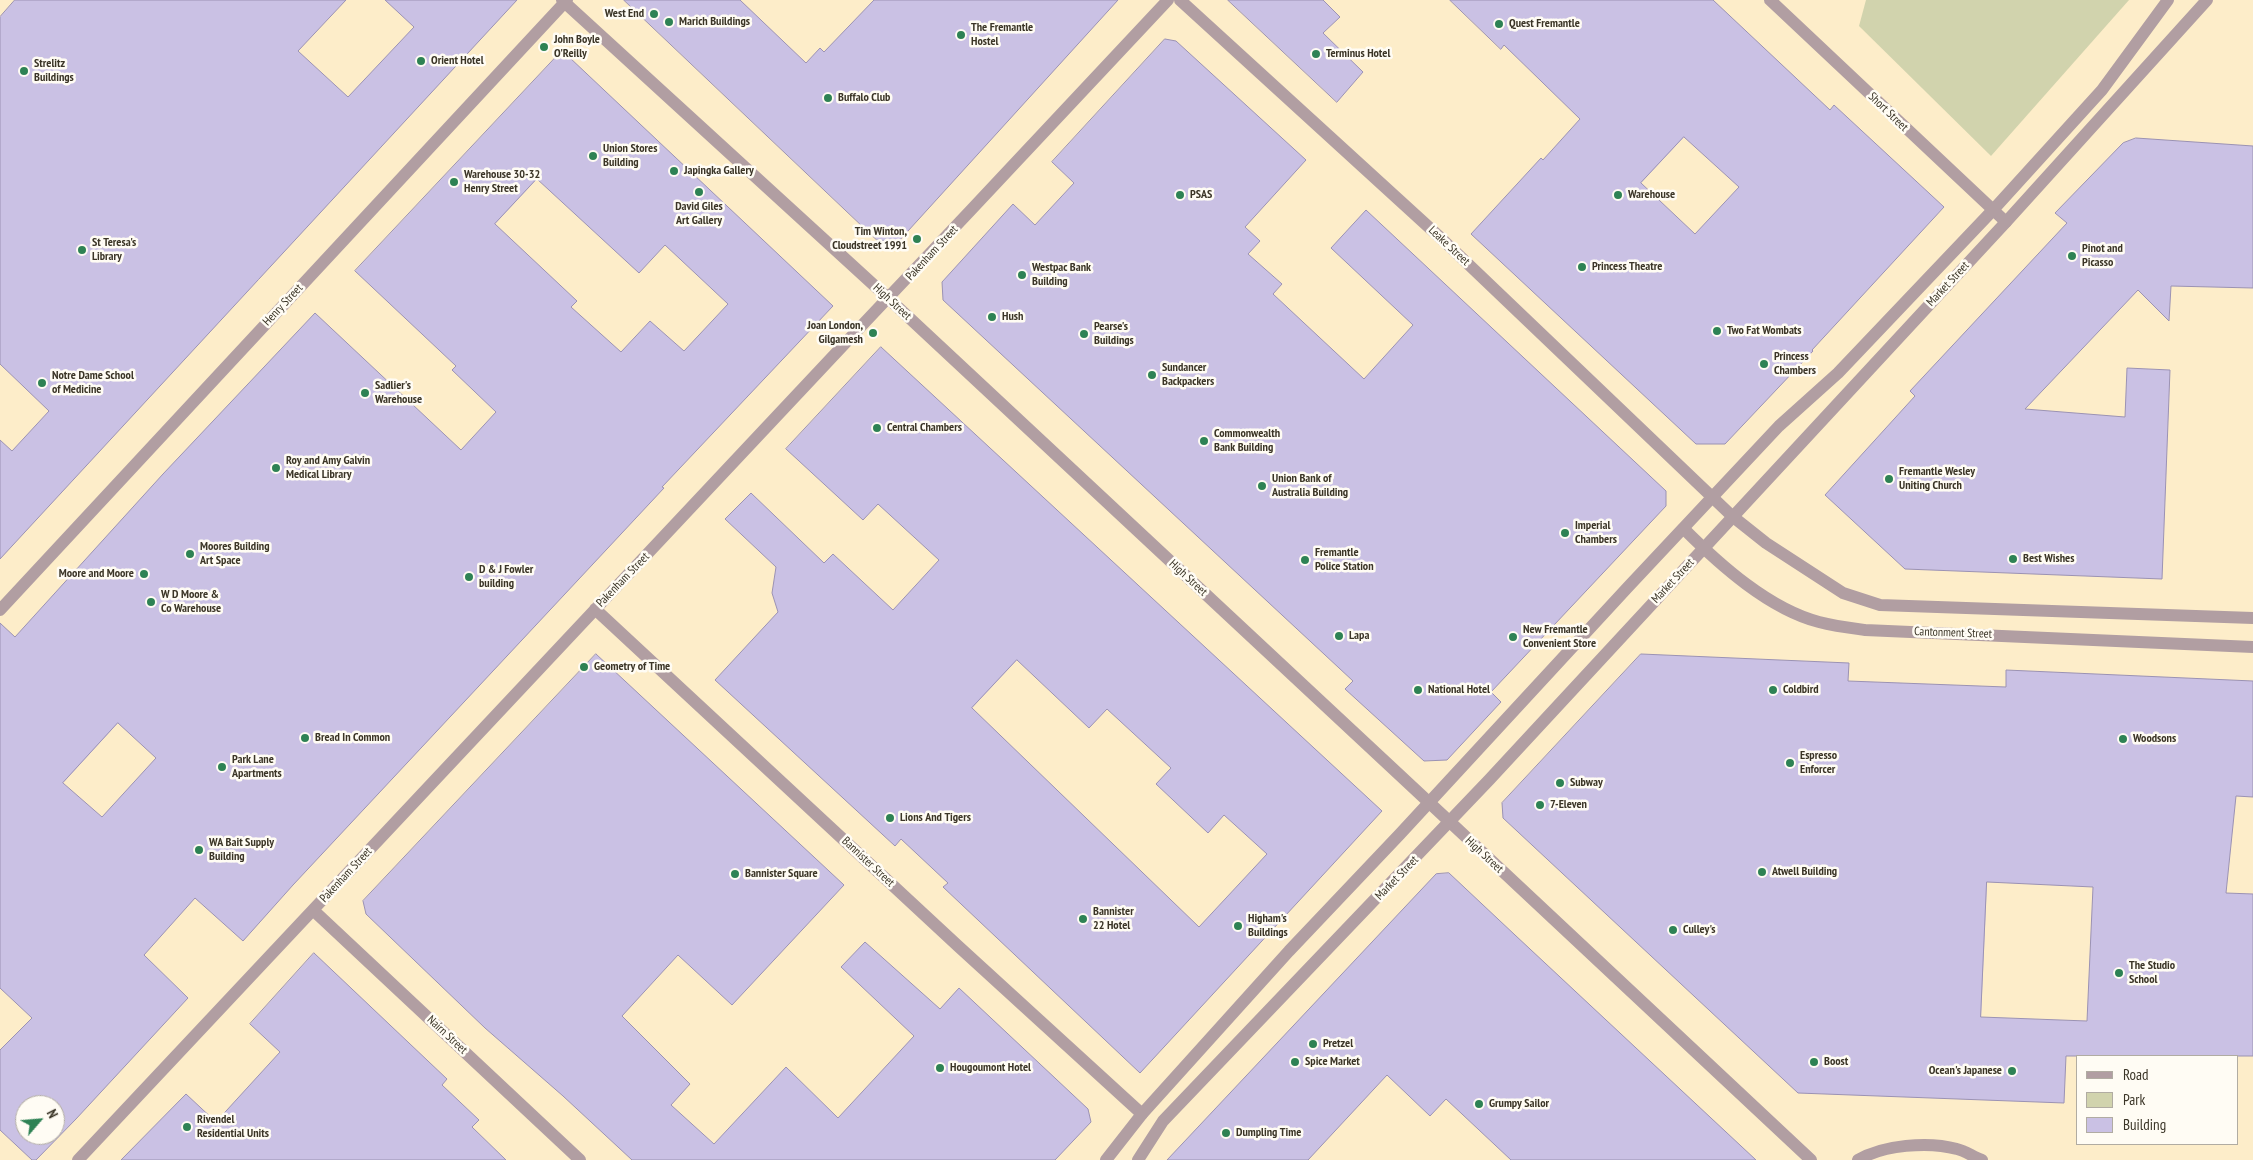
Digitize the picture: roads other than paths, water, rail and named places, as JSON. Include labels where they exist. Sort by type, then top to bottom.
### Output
[{"type":"street","name":"Pakenham Street","points":[[78,1160],[1168,0]]},
{"type":"street","name":"Leake Street","points":[[1180,0],[1444,241],[1712,498]]},
{"type":"street","name":"Short Street","points":[[1770,0],[2006,222]]},
{"type":"street","name":"Market Street","points":[[1106,1160],[1142,1114],[1289,951],[1428,802],[1780,426],[1838,373],[1993,210],[2102,90],[2168,0]]},
{"type":"street","name":"Market Street","points":[[1138,1160],[1163,1121],[1450,822],[2006,222],[2207,0]]},
{"type":"street","name":"High Street","points":[[564,1],[888,298],[1811,1160]]},
{"type":"street","name":"Henry Street","points":[[0,610],[564,1]]},
{"type":"street","name":"Cantonment Street","points":[[1712,498],[1773,548],[1843,592],[1880,605],[2253,618]]},
{"type":"street","name":"Cantonment Street","points":[[1684,529],[1703,548],[1754,590],[1784,607],[1818,622],[1865,630],[2253,647]]},
{"type":"street","name":"Bannister Street","points":[[595,609],[943,933],[1142,1114]]},
{"type":"street","name":"Nairn Street","points":[[313,910],[580,1160]]},
{"type":"street","points":[[1858,1160],[1882,1149],[1914,1146],[1952,1148],[1982,1160]]},
{"type":"place","name":"West End","points":[[654,14]]},
{"type":"place","name":"Marich Buildings","points":[[669,22]]},
{"type":"place","name":"Quest Fremantle","points":[[1499,24]]},
{"type":"place","name":"The Fremantle Hostel","points":[[961,35]]},
{"type":"place","name":"John Boyle O'Reilly","points":[[544,47]]},
{"type":"place","name":"Terminus Hotel","points":[[1316,54]]},
{"type":"place","name":"Orient Hotel","points":[[421,61]]},
{"type":"place","name":"Strelitz Buildings","points":[[24,71]]},
{"type":"place","name":"Buffalo Club","points":[[828,98]]},
{"type":"place","name":"Union Stores Building","points":[[593,156]]},
{"type":"place","name":"Japingka Gallery","points":[[674,171]]},
{"type":"place","name":"Warehouse 30-32 Henry Street","points":[[454,182]]},
{"type":"place","name":"David Giles Art Gallery","points":[[699,192]]},
{"type":"place","name":"PSAS","points":[[1180,195]]},
{"type":"place","name":"Warehouse","points":[[1618,195]]},
{"type":"place","name":"Tim Winton, Cloudstreet 1991","points":[[917,239]]},
{"type":"place","name":"St Teresa's Library","points":[[82,250]]},
{"type":"place","name":"Pinot and Picasso","points":[[2072,256]]},
{"type":"place","name":"Princess Theatre","points":[[1582,267]]},
{"type":"place","name":"Westpac Bank Building","points":[[1022,275]]},
{"type":"place","name":"Hush","points":[[992,317]]},
{"type":"place","name":"Two Fat Wombats","points":[[1717,331]]},
{"type":"place","name":"Joan London, Gilgamesh","points":[[873,333]]},
{"type":"place","name":"Pearse's Buildings","points":[[1084,334]]},
{"type":"place","name":"Princess Chambers","points":[[1764,364]]},
{"type":"place","name":"Sundancer Backpackers","points":[[1152,375]]},
{"type":"place","name":"Notre Dame School of Medicine","points":[[42,383]]},
{"type":"place","name":"Sadlier's Warehouse","points":[[365,393]]},
{"type":"place","name":"Central Chambers","points":[[877,428]]},
{"type":"place","name":"Commonwealth Bank Building","points":[[1204,441]]},
{"type":"place","name":"Roy and Amy Galvin Medical Library","points":[[276,468]]},
{"type":"place","name":"Fremantle Wesley Uniting Church","points":[[1889,479]]},
{"type":"place","name":"Union Bank of Australia Building","points":[[1262,486]]},
{"type":"place","name":"Imperial Chambers","points":[[1565,533]]},
{"type":"place","name":"Moores Building Art Space","points":[[190,554]]},
{"type":"place","name":"Best Wishes","points":[[2013,559]]},
{"type":"place","name":"Fremantle Police Station","points":[[1305,560]]},
{"type":"place","name":"Moore and Moore","points":[[144,574]]},
{"type":"place","name":"D & J Fowler building","points":[[469,577]]},
{"type":"place","name":"W D Moore & Co Warehouse","points":[[151,602]]},
{"type":"place","name":"Lapa","points":[[1339,636]]},
{"type":"place","name":"New Fremantle Convenient Store","points":[[1513,637]]},
{"type":"place","name":"Geometry of Time","points":[[584,667]]},
{"type":"place","name":"National Hotel","points":[[1418,690]]},
{"type":"place","name":"Coldbird","points":[[1773,690]]},
{"type":"place","name":"Bread In Common","points":[[305,738]]},
{"type":"place","name":"Woodsons","points":[[2123,739]]},
{"type":"place","name":"Espresso Enforcer","points":[[1790,763]]},
{"type":"place","name":"Park Lane Apartments","points":[[222,767]]},
{"type":"place","name":"Subway","points":[[1560,783]]},
{"type":"place","name":"7-Eleven","points":[[1540,805]]},
{"type":"place","name":"Lions And Tigers","points":[[890,818]]},
{"type":"place","name":"WA Bait Supply Building","points":[[199,850]]},
{"type":"place","name":"Atwell Building","points":[[1762,872]]},
{"type":"place","name":"Bannister Square","points":[[735,874]]},
{"type":"place","name":"Bannister 22 Hotel","points":[[1083,919]]},
{"type":"place","name":"Higham's Buildings","points":[[1238,926]]},
{"type":"place","name":"Culley's","points":[[1673,930]]},
{"type":"place","name":"The Studio School","points":[[2119,973]]},
{"type":"place","name":"Pretzel","points":[[1313,1044]]},
{"type":"place","name":"Spice Market","points":[[1295,1062]]},
{"type":"place","name":"Boost","points":[[1814,1062]]},
{"type":"place","name":"Hougoumont Hotel","points":[[940,1068]]},
{"type":"place","name":"Ocean's Japanese","points":[[2012,1071]]},
{"type":"place","name":"Grumpy Sailor","points":[[1479,1104]]},
{"type":"place","name":"Rivendel Residential Units","points":[[187,1127]]},
{"type":"place","name":"Dumpling Time","points":[[1226,1133]]}]
